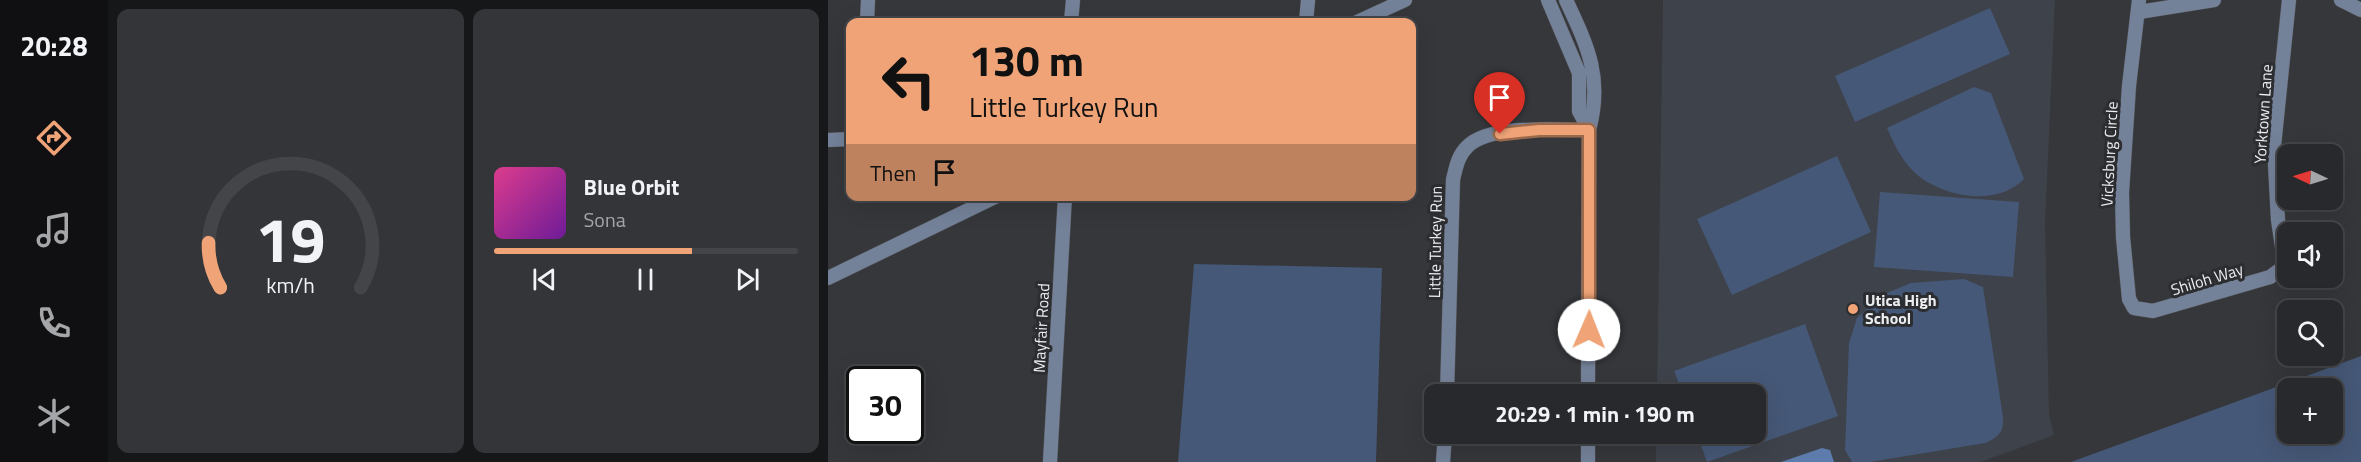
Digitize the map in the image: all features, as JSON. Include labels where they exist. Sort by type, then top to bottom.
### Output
[{"type":"street","points":[[867,18],[868,0]]},
{"type":"street","points":[[1071,18],[1073,0]]},
{"type":"street","points":[[1306,18],[1308,0]]},
{"type":"street","points":[[1366,18],[1405,0]]},
{"type":"street","points":[[1548,0],[1579,73],[1579,111],[1589,130]]},
{"type":"street","points":[[1566,0],[1582,35],[1594,71],[1595,107],[1589,130],[1588,384]]},
{"type":"street","points":[[2139,6],[2214,0]]},
{"type":"street","name":"Yorktown Lane","points":[[2278,222],[2274,146],[2289,0]]},
{"type":"street","points":[[2341,0],[2361,10]]},
{"type":"street","name":"Vicksburg Circle","points":[[2134,308],[2129,299],[2126,282],[2122,192],[2129,86],[2139,6]]},
{"type":"street","points":[[1567,41],[1582,35]]},
{"type":"street","name":"Little Turkey Run","points":[[1447,384],[1453,180],[1456,163],[1470,144],[1486,136],[1539,130],[1589,130]]},
{"type":"street","points":[[828,140],[846,139]]},
{"type":"street","points":[[828,278],[987,201]]},
{"type":"street","name":"Mayfair Road","points":[[1050,462],[1065,201]]},
{"type":"street","name":"Shiloh Way","points":[[2134,308],[2153,311],[2176,307],[2270,277],[2277,272]]},
{"type":"street","points":[[1443,462],[1444,444]]},
{"type":"street","points":[[1588,444],[1588,462]]},
{"type":"shaded area","name":"Utica High School","points":[[1663,0],[2055,0],[2045,223],[2049,415],[2054,435],[1981,462],[1656,462],[1656,444],[1766,444],[1766,384],[1657,384]]},
{"type":"shaded area","points":[[1990,8],[2010,54],[1855,122],[1835,76]]},
{"type":"shaded area","points":[[1974,87],[1991,93],[2024,179],[1999,194],[1969,196],[1953,193],[1925,181],[1905,162],[1887,128]]},
{"type":"shaded area","points":[[1837,156],[1871,232],[1732,295],[1697,219]]},
{"type":"shaded area","points":[[1880,192],[2019,202],[2013,277],[1874,267]]},
{"type":"shaded area","points":[[1194,264],[1382,268],[1376,462],[1178,462]]},
{"type":"shaded area","points":[[1964,279],[1983,287],[2003,417],[2003,427],[2000,433],[1985,443],[1870,462],[1852,462],[1845,450],[1849,343],[1857,318],[1882,295],[1911,283]]},
{"type":"shaded area","points":[[1805,324],[1838,416],[1766,441],[1766,384],[1679,384],[1674,371]]},
{"type":"shaded area","points":[[2361,356],[2361,462],[2071,462],[2277,387],[2277,444],[2343,444],[2343,378],[2301,378],[2334,366],[2343,366],[2343,363]]},
{"type":"shaded area","points":[[1701,444],[1758,444],[1707,462]]},
{"type":"shaded area","points":[[1822,448],[1830,450],[1834,462],[1781,462]]},
{"type":"place","name":"Utica High School","points":[[1853,309]]},
{"type":"route","points":[[1500,134],[1539,130],[1589,130],[1589,330]]}]
